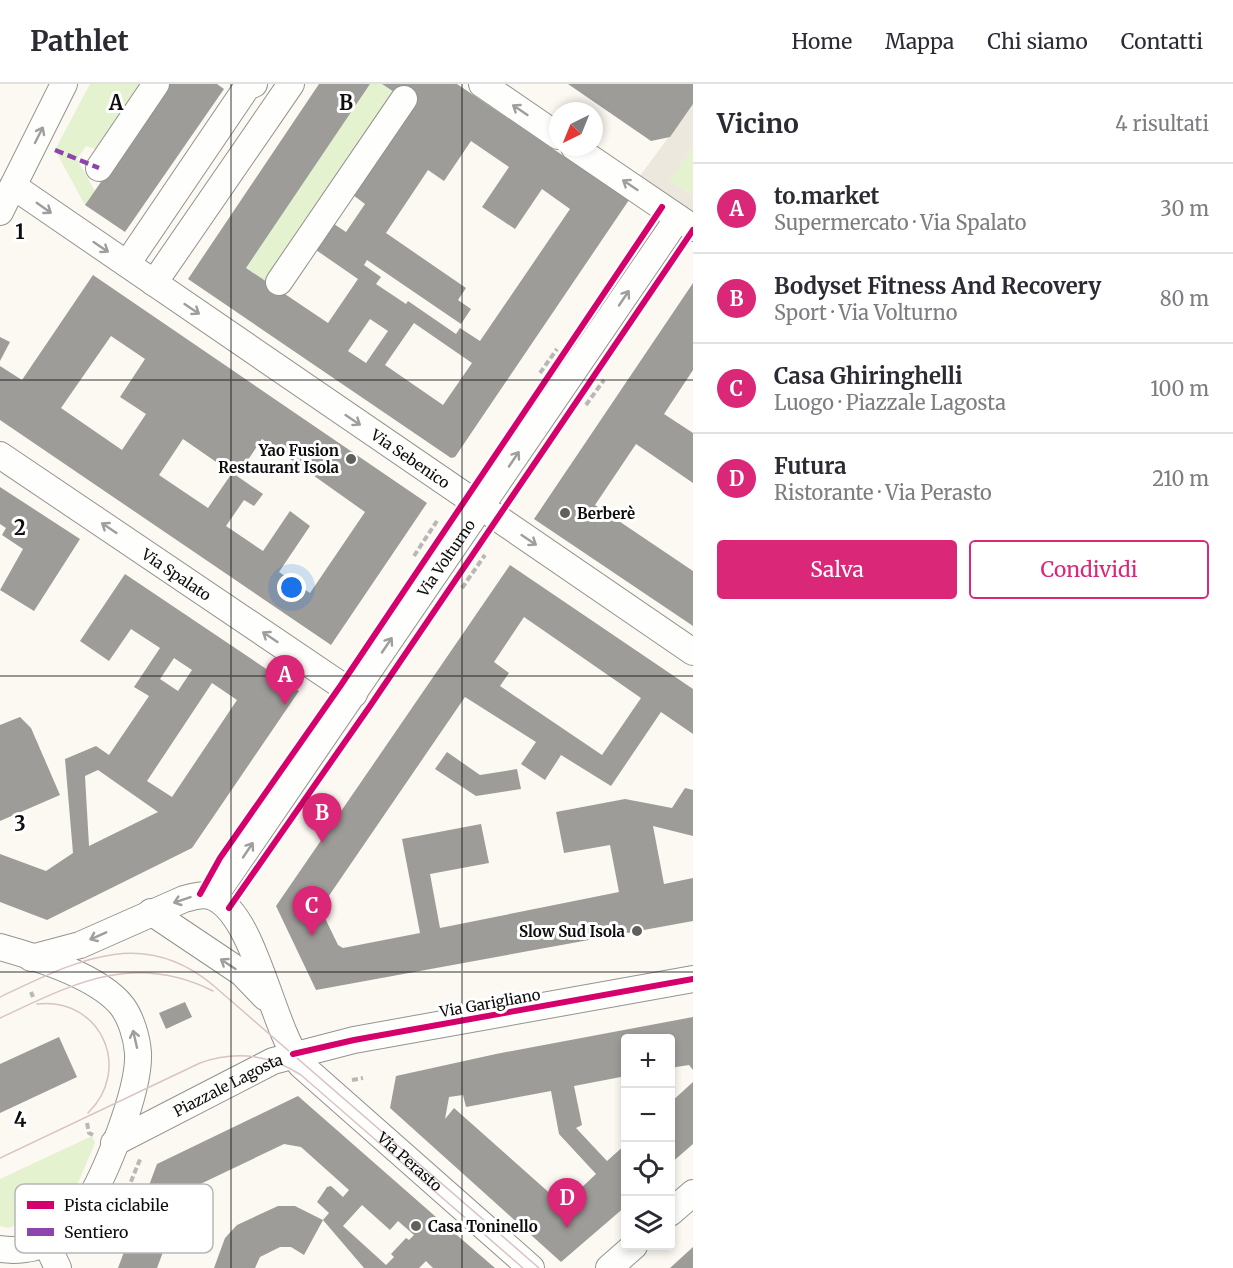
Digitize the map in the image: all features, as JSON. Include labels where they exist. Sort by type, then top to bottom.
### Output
[{"type":"street","points":[[0,212],[6,188],[64,84]]},
{"type":"street","points":[[99,168],[156,84]]},
{"type":"street","points":[[154,283],[291,84]]},
{"type":"street","points":[[482,84],[549,130]]},
{"type":"street","points":[[127,264],[248,85]]},
{"type":"street","points":[[279,282],[404,99]]},
{"type":"street","points":[[587,156],[685,223]]},
{"type":"street","name":"Via Sebenico","points":[[6,188],[127,264],[693,652]]},
{"type":"street","name":"Via Volturno","points":[[214,897],[481,507],[685,223]]},
{"type":"street","name":"Via Spalato","points":[[0,455],[354,694]]},
{"type":"street","points":[[31,958],[80,945],[151,912],[200,894],[214,897]]},
{"type":"street","name":"Piazzale Lagosta","points":[[114,1143],[273,1061],[293,1054],[241,925],[229,908],[214,897]]},
{"type":"street","name":"Piazzale Lagosta","points":[[151,912],[242,973],[271,1003]]},
{"type":"street","points":[[0,946],[62,968],[104,991],[122,1006],[130,1019],[138,1052],[136,1075],[114,1143],[97,1184]]},
{"type":"street","name":"Via Garigliano","points":[[293,1054],[354,1040],[693,979]]},
{"type":"street","name":"Via Perasto","points":[[293,1054],[325,1087],[531,1268]]},
{"type":"street","points":[[675,1208],[693,1192]]},
{"type":"street","points":[[0,1249],[15,1251]]},
{"type":"street","points":[[609,1268],[629,1250]]},
{"type":"street","points":[[51,1253],[58,1268]]},
{"type":"path","points":[[540,373],[558,348]]},
{"type":"path","points":[[547,376],[567,348]]},
{"type":"path","points":[[586,405],[604,380]]},
{"type":"path","points":[[414,556],[437,520]]},
{"type":"path","points":[[462,588],[485,555]]},
{"type":"path","points":[[31,992],[33,997]]},
{"type":"path","points":[[87,1124],[89,1133]]},
{"type":"path","points":[[130,1184],[142,1156]]},
{"type":"green space","points":[[90,84],[144,84],[100,150],[86,146],[77,159],[95,191],[85,205],[55,150]]},
{"type":"green space","points":[[370,84],[382,84],[393,91],[265,281],[246,268]]},
{"type":"green space","points":[[693,145],[693,195],[670,181]]},
{"type":"green space","points":[[92,1136],[95,1143],[77,1184],[15,1184],[15,1225],[8,1228],[0,1226],[0,1179]]},
{"type":"shaded area","points":[[693,104],[693,145],[670,181],[693,195],[693,225],[634,184]]},
{"type":"building","points":[[169,84],[217,84],[224,89],[125,232],[85,205]]},
{"type":"building","points":[[319,84],[370,84],[246,268],[328,323],[358,279],[316,250],[334,224],[346,232],[365,204],[353,195],[414,105],[382,84],[457,84],[549,146],[549,156],[564,156],[629,200],[455,457],[451,458],[188,279]],"holes":[[[471,141],[509,167],[482,207],[515,229],[542,189],[570,209],[480,341],[460,328],[456,334],[408,301],[406,304],[376,284],[381,277],[364,265],[367,260],[461,324],[471,309],[458,300],[466,288],[386,233],[428,170],[444,181]],[[370,319],[388,331],[366,363],[348,351]],[[414,323],[472,363],[443,405],[385,365]]]},
{"type":"building","points":[[568,84],[693,84],[693,104],[670,137],[651,141],[603,108],[603,102],[594,102]]},
{"type":"building","points":[[93,275],[427,503],[331,645],[0,420],[0,366],[22,380]],"holes":[[[111,336],[145,359],[120,397],[146,414],[122,450],[61,408]],[[183,439],[232,473],[208,508],[159,475]],[[262,439],[365,512],[310,593],[279,572],[310,526],[290,511],[263,551],[226,526],[244,500],[254,506],[263,494],[237,476]]]},
{"type":"building","points":[[693,283],[693,370],[664,414],[693,433],[693,483],[636,444],[595,505],[693,571],[693,626],[534,519]]},
{"type":"building","points":[[0,337],[10,342],[0,361]]},
{"type":"building","points":[[0,487],[80,539],[34,611],[0,590],[23,549],[2,535],[6,528],[0,524]]},
{"type":"building","points":[[510,565],[693,689],[693,734],[661,712],[611,786],[561,755],[545,780],[521,764],[536,742],[465,697],[321,910],[338,945],[343,948],[420,933],[402,839],[481,824],[489,863],[430,874],[440,928],[619,892],[610,845],[564,853],[556,812],[625,799],[672,808],[685,788],[693,790],[693,836],[653,826],[664,884],[693,878],[693,921],[316,990],[276,906]],"holes":[[[524,617],[641,698],[602,755],[500,686],[509,673],[494,662]]]},
{"type":"building","points":[[125,574],[299,691],[192,848],[47,920],[0,902],[0,854],[46,871],[73,853],[65,759],[96,746],[109,755],[149,696],[134,687],[160,648],[131,629],[109,661],[80,641]],"holes":[[[174,658],[192,670],[178,691],[160,679]],[[212,683],[237,700],[172,797],[147,781]],[[98,770],[158,812],[89,846],[85,776]]]},
{"type":"building","points":[[20,717],[31,728],[60,795],[0,821],[0,725]]},
{"type":"building","points":[[447,752],[480,775],[517,769],[521,789],[476,796],[435,769]]},
{"type":"building","points":[[185,1002],[192,1017],[166,1029],[159,1013]]},
{"type":"building","points":[[693,1017],[693,1070],[689,1065],[675,1067],[675,1034],[621,1034],[621,1077],[574,1086],[582,1125],[576,1128],[607,1161],[621,1148],[621,1210],[561,1262],[390,1108],[396,1076],[496,1054]],"holes":[[[551,1091],[559,1134],[596,1174],[563,1205],[454,1108],[445,1119],[449,1097],[463,1095],[466,1107]]]},
{"type":"building","points":[[59,1037],[77,1077],[0,1113],[0,1064]]},
{"type":"building","points":[[693,1082],[693,1144],[675,1160],[675,1142],[675,1098]]},
{"type":"building","points":[[298,1096],[495,1268],[433,1268],[426,1261],[419,1268],[364,1268],[323,1220],[329,1213],[317,1202],[327,1187],[331,1186],[343,1197],[349,1190],[301,1147],[284,1144],[200,1184],[150,1184],[157,1164]],"holes":[[[362,1205],[390,1230],[398,1221],[414,1235],[409,1240],[406,1238],[391,1254],[394,1257],[386,1265],[343,1226]]]},
{"type":"building","points":[[278,1206],[295,1206],[323,1220],[304,1255],[291,1247],[280,1247],[260,1257],[255,1268],[214,1268],[225,1238],[237,1225]]},
{"type":"building","points":[[693,1247],[693,1268],[670,1268]]},
{"type":"building","points":[[124,1253],[163,1253],[157,1268],[118,1268]]},
{"type":"tram line","points":[[0,997],[54,972],[107,956],[133,953],[160,957],[187,967],[214,986],[539,1268]]},
{"type":"tram line","points":[[0,1018],[78,984],[130,973],[156,974],[184,979],[213,991]]},
{"type":"tram line","points":[[37,1004],[59,1005],[78,1012],[93,1024],[103,1039],[109,1057],[108,1076],[101,1095],[88,1113]]},
{"type":"tram line","points":[[0,1158],[200,1063],[240,1056],[265,1059],[301,1075],[523,1268]]},
{"type":"marked path","points":[[55,150],[99,168]]},
{"type":"cycle path","points":[[200,894],[220,858],[341,685],[662,207]]},
{"type":"cycle path","points":[[229,908],[370,706],[693,230]]},
{"type":"cycle path","points":[[293,1054],[354,1040],[693,979]]},
{"type":"place","name":"Yao Fusion Restaurant Isola","points":[[351,459]]},
{"type":"place","name":"Berberè","points":[[565,513]]},
{"type":"place","name":"to.market","points":[[285,705]]},
{"type":"place","name":"Bodyset Fitness And Recovery","points":[[322,843]]},
{"type":"place","name":"Slow Sud Isola","points":[[637,931]]},
{"type":"place","name":"Casa Ghiringhelli","points":[[312,936]]},
{"type":"place","name":"Casa Toninello","points":[[416,1226]]},
{"type":"place","name":"Futura","points":[[567,1228]]}]
